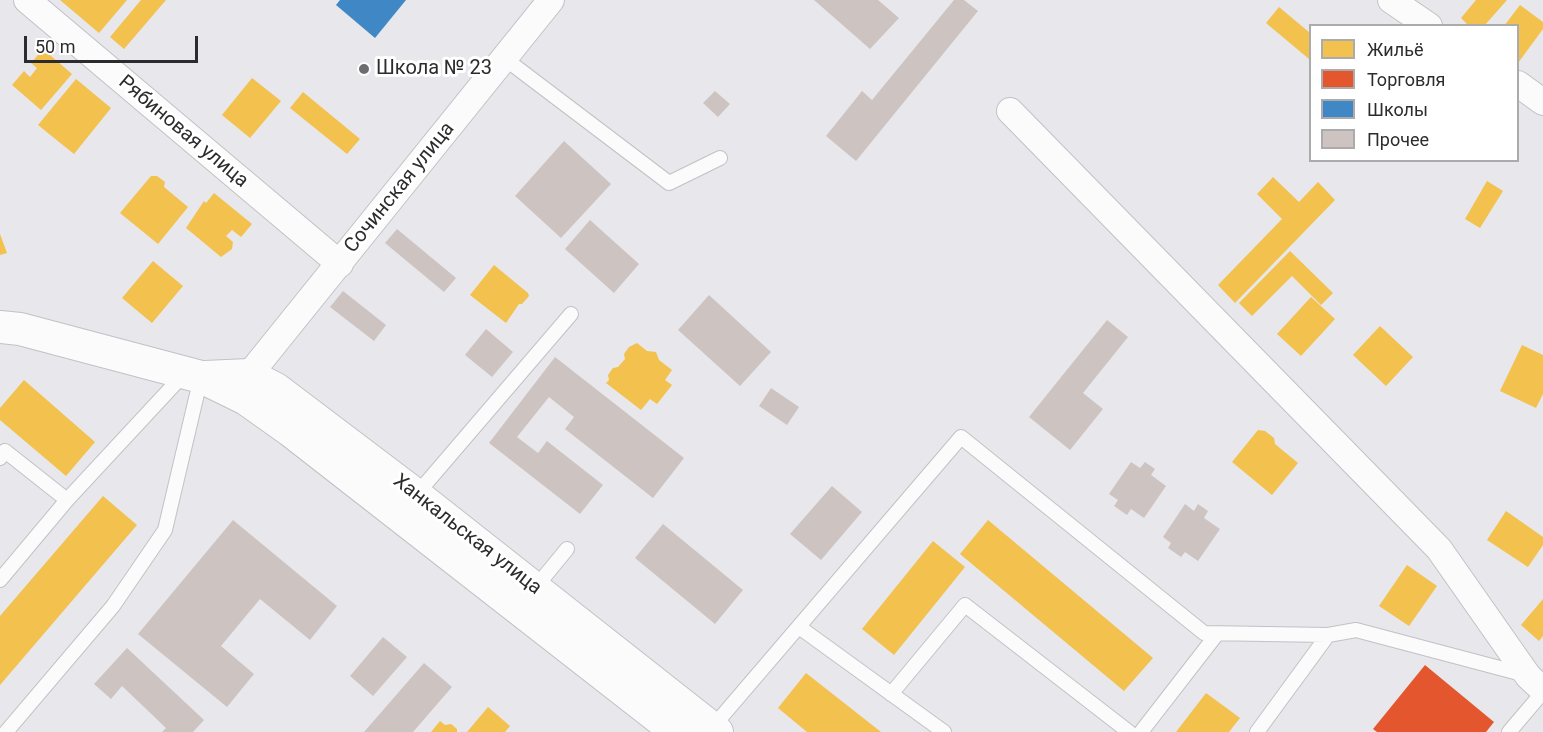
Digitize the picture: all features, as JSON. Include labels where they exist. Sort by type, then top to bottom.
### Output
[{"type":"street","name":"Рябиновая улица","points":[[27,0],[340,264]]},
{"type":"street","name":"Сочинская улица","points":[[249,375],[550,0]]},
{"type":"street","points":[[1391,0],[1426,24]]},
{"type":"street","points":[[1519,85],[1543,102]]},
{"type":"street","points":[[1010,111],[1439,549],[1538,686]]},
{"type":"street","name":"Ханкальская улица","points":[[0,327],[20,328],[193,375],[246,399],[291,431],[670,722],[713,731]]},
{"type":"street","name":"Ханкальская улица","points":[[193,375],[249,375],[276,389],[535,588],[670,722]]},
{"type":"lane","points":[[504,58],[669,183],[720,158]]},
{"type":"lane","points":[[416,495],[571,314]]},
{"type":"lane","points":[[0,580],[67,500],[193,375]]},
{"type":"lane","points":[[6,732],[113,606],[165,530],[193,375]]},
{"type":"lane","points":[[713,731],[960,437],[1204,633],[1328,635],[1356,630],[1538,686],[1509,732]]},
{"type":"lane","points":[[0,458],[5,451],[67,500]]},
{"type":"lane","points":[[535,588],[567,549]]},
{"type":"lane","points":[[891,694],[965,605],[1129,732]]},
{"type":"lane","points":[[799,627],[944,732]]},
{"type":"lane","points":[[1141,732],[1217,634]]},
{"type":"lane","points":[[1257,732],[1328,635]]},
{"type":"building: Жильё","points":[[60,0],[127,0],[99,33]]},
{"type":"building: Жильё","points":[[141,0],[166,0],[124,49],[110,37]]},
{"type":"building: Жильё","points":[[1476,0],[1507,0],[1486,24],[1467,24],[1461,18]]},
{"type":"building: Жильё","points":[[1520,5],[1543,22],[1543,29],[1519,62],[1519,24],[1506,24]]},
{"type":"building: Жильё","points":[[1279,7],[1309,32],[1309,59],[1266,23]]},
{"type":"building: Жильё","points":[[43,49],[72,74],[41,110],[12,85],[24,71],[30,77],[37,68],[31,63]]},
{"type":"building: Жильё","points":[[252,78],[281,101],[250,138],[222,115]]},
{"type":"building: Жильё","points":[[76,79],[111,108],[74,154],[38,125]]},
{"type":"building: Жильё","points":[[303,92],[360,139],[347,154],[290,108]]},
{"type":"building: Жильё","points":[[151,176],[157,176],[165,182],[164,187],[188,207],[158,244],[120,213]]},
{"type":"building: Жильё","points":[[1273,177],[1299,202],[1318,182],[1335,200],[1235,303],[1218,285],[1282,219],[1257,194]]},
{"type":"building: Жильё","points":[[1487,181],[1503,191],[1480,228],[1465,219]]},
{"type":"building: Жильё","points":[[214,193],[252,224],[241,237],[232,230],[226,236],[233,242],[232,249],[221,257],[186,228],[204,201],[206,203]]},
{"type":"building: Жильё","points":[[0,234],[7,253],[0,255]]},
{"type":"building: Жильё","points":[[1290,251],[1333,293],[1321,305],[1292,276],[1252,316],[1239,303]]},
{"type":"building: Жильё","points":[[153,261],[183,286],[152,323],[122,298]]},
{"type":"building: Жильё","points":[[494,265],[529,296],[522,304],[519,304],[506,323],[470,295]]},
{"type":"building: Жильё","points":[[1311,297],[1335,319],[1301,356],[1277,334]]},
{"type":"building: Жильё","points":[[1380,326],[1413,357],[1386,386],[1353,355]]},
{"type":"building: Жильё","points":[[637,343],[647,351],[656,352],[659,360],[672,370],[665,380],[672,385],[657,404],[650,399],[641,410],[606,383],[613,368],[618,367],[625,359],[624,354],[629,347]]},
{"type":"building: Жильё","points":[[1522,345],[1543,355],[1543,394],[1536,408],[1500,391]]},
{"type":"building: Жильё","points":[[24,380],[95,442],[66,476],[0,420],[0,408]]},
{"type":"building: Жильё","points":[[1258,430],[1265,431],[1274,438],[1275,444],[1298,463],[1272,495],[1232,462]]},
{"type":"building: Жильё","points":[[103,496],[137,525],[0,685],[0,616]]},
{"type":"building: Жильё","points":[[1506,511],[1543,537],[1543,545],[1528,567],[1487,540]]},
{"type":"building: Жильё","points":[[988,520],[1153,658],[1124,691],[960,554]]},
{"type":"building: Жильё","points":[[933,541],[965,567],[894,655],[862,629]]},
{"type":"building: Жильё","points":[[1407,565],[1437,586],[1409,626],[1379,606]]},
{"type":"building: Жильё","points":[[1543,599],[1543,636],[1539,641],[1521,625]]},
{"type":"building: Жильё","points":[[806,673],[881,732],[807,732],[778,708]]},
{"type":"building: Жильё","points":[[1206,693],[1240,718],[1229,732],[1176,732]]},
{"type":"building: Жильё","points":[[488,707],[510,726],[505,732],[467,732]]},
{"type":"building: Жильё","points":[[440,721],[445,725],[451,724],[457,732],[431,732]]},
{"type":"building: Торговля","points":[[1425,665],[1494,722],[1486,732],[1377,732],[1373,729]]},
{"type":"building: Школы","points":[[340,0],[406,0],[375,38],[336,5]]},
{"type":"building: Прочее","points":[[814,0],[878,0],[899,18],[870,49]]},
{"type":"building: Прочее","points":[[954,0],[964,0],[978,11],[856,161],[826,136],[862,91],[872,100]]},
{"type":"building: Прочее","points":[[715,91],[730,104],[718,117],[703,103]]},
{"type":"building: Прочее","points":[[564,141],[611,184],[561,238],[515,196]]},
{"type":"building: Прочее","points":[[590,220],[639,264],[614,293],[565,249]]},
{"type":"building: Прочее","points":[[397,229],[456,278],[444,292],[385,243]]},
{"type":"building: Прочее","points":[[343,291],[386,325],[374,341],[330,307]]},
{"type":"building: Прочее","points":[[709,295],[771,352],[740,386],[678,330]]},
{"type":"building: Прочее","points":[[1107,320],[1128,337],[1083,393],[1103,409],[1070,450],[1029,417]]},
{"type":"building: Прочее","points":[[486,329],[513,352],[492,377],[465,355]]},
{"type":"building: Прочее","points":[[555,357],[684,458],[653,498],[565,429],[574,417],[549,397],[517,437],[538,453],[547,441],[603,485],[580,514],[489,443]]},
{"type":"building: Прочее","points":[[771,388],[799,407],[787,425],[759,406]]},
{"type":"building: Прочее","points":[[1131,462],[1140,468],[1145,462],[1155,469],[1151,475],[1166,486],[1144,518],[1131,509],[1127,515],[1114,506],[1118,500],[1109,494]]},
{"type":"building: Прочее","points":[[832,486],[862,512],[821,560],[790,534]]},
{"type":"building: Прочее","points":[[1185,504],[1194,511],[1198,504],[1208,511],[1204,518],[1220,529],[1198,561],[1185,552],[1181,557],[1168,548],[1171,543],[1163,537]]},
{"type":"building: Прочее","points":[[233,520],[337,606],[310,640],[260,599],[221,646],[254,674],[227,707],[138,634]]},
{"type":"building: Прочее","points":[[663,524],[743,590],[715,624],[635,558]]},
{"type":"building: Прочее","points":[[383,637],[407,657],[373,696],[350,676]]},
{"type":"building: Прочее","points":[[127,648],[204,720],[193,732],[162,732],[166,728],[122,686],[111,699],[94,684]]},
{"type":"building: Прочее","points":[[424,663],[452,687],[413,732],[364,732]]},
{"type":"place","name":"Школа № 23","points":[[364,69]]}]
